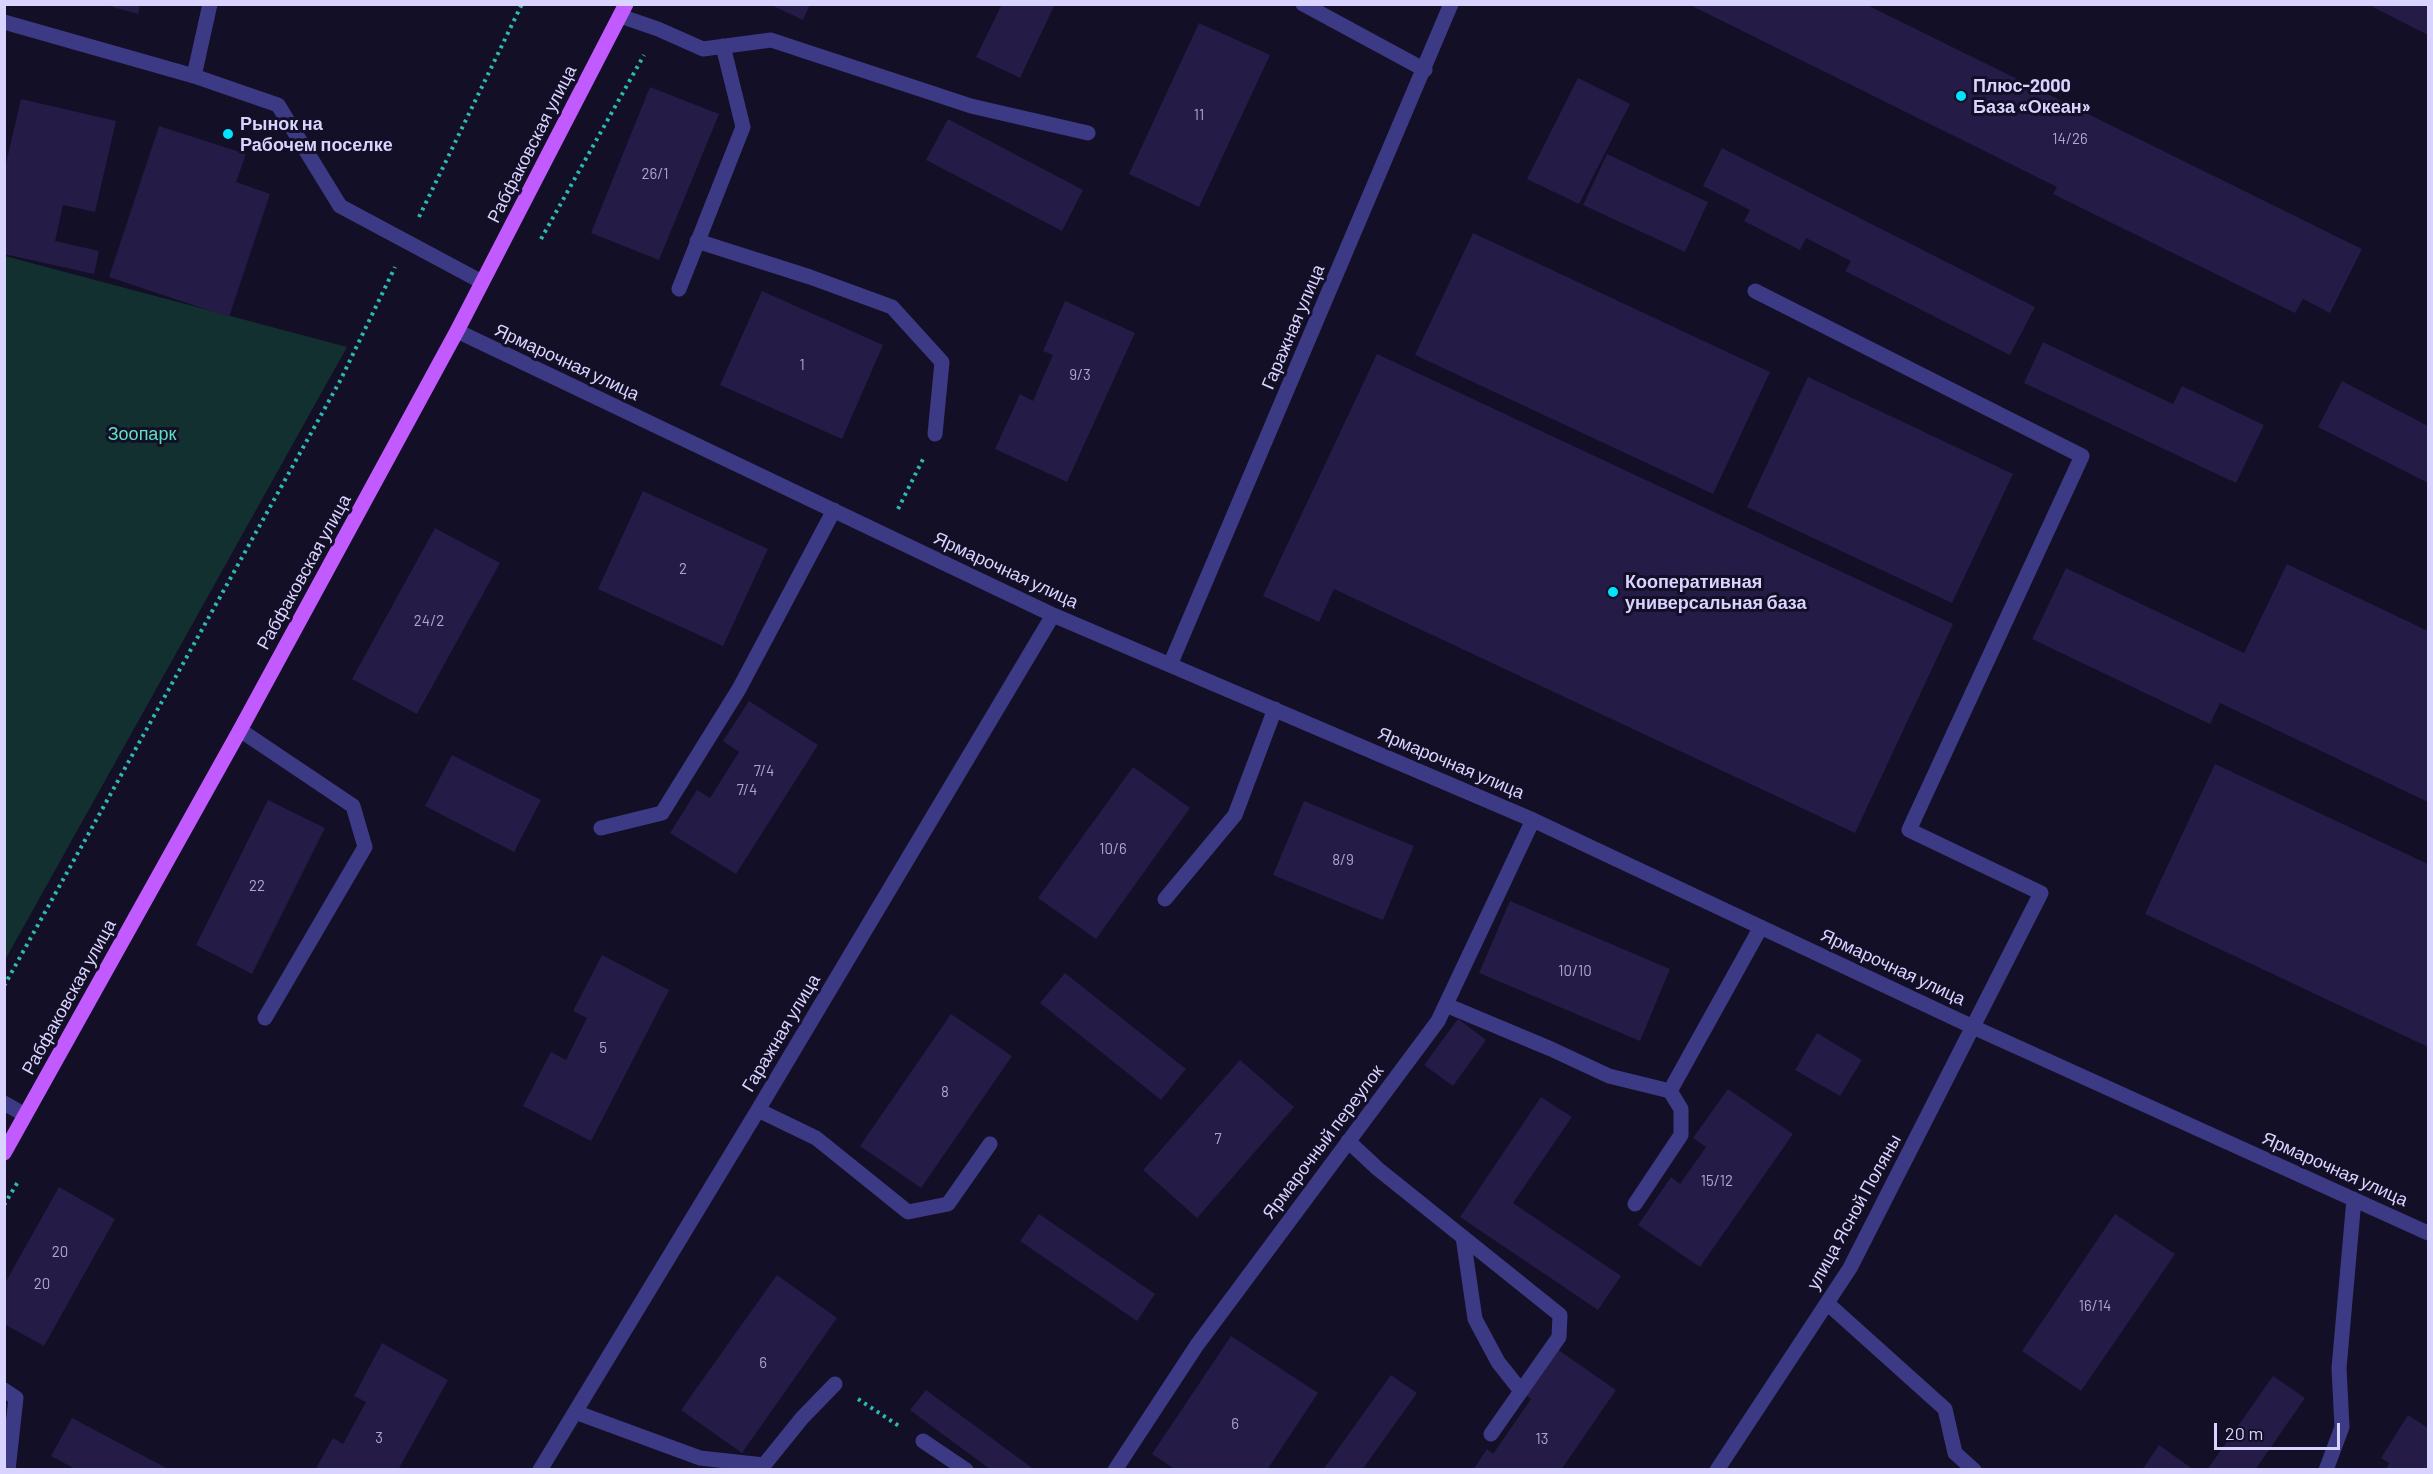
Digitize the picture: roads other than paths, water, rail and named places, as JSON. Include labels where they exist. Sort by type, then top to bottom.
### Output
[{"type":"main road","name":"Рабфаковская улица","points":[[4,1152],[240,730],[457,332],[623,10]]},
{"type":"street","points":[[194,76],[210,4]]},
{"type":"street","points":[[1303,4],[1425,70]]},
{"type":"street","name":"Гаражная улица","points":[[1170,665],[1425,70],[1451,4]]},
{"type":"street","points":[[623,10],[703,49],[771,40],[971,106],[1088,133]]},
{"type":"street","points":[[4,22],[194,76],[278,105],[340,206],[482,282]]},
{"type":"street","points":[[678,289],[743,127],[723,46]]},
{"type":"street","points":[[697,242],[810,277],[892,307],[942,362],[935,434]]},
{"type":"street","name":"улица Ясной Поляны","points":[[1717,1470],[1850,1268],[2041,893],[1909,830],[2082,456],[1755,291]]},
{"type":"street","name":"Ярмарочная улица","points":[[457,332],[1053,615],[1533,820],[1973,1027],[2428,1233]]},
{"type":"street","points":[[601,828],[662,813],[739,689],[834,510]]},
{"type":"street","name":"Гаражная улица","points":[[540,1470],[1053,615]]},
{"type":"street","points":[[1165,899],[1235,815],[1275,709]]},
{"type":"street","points":[[240,730],[353,806],[365,848],[265,1018]]},
{"type":"street","name":"Ярмарочный переулок","points":[[1115,1470],[1197,1344],[1438,1021],[1533,820]]},
{"type":"street","points":[[1670,1091],[1761,927]]},
{"type":"street","points":[[1446,1005],[1609,1076],[1670,1091],[1681,1109],[1681,1135],[1635,1204]]},
{"type":"street","points":[[4,1103],[26,1114]]},
{"type":"street","points":[[758,1110],[816,1138],[908,1212],[948,1204],[990,1144]]},
{"type":"street","points":[[1348,1141],[1378,1169],[1462,1238],[1560,1315],[1559,1337],[1491,1434]]},
{"type":"street","points":[[2326,1470],[2342,1427],[2339,1368],[2354,1199]]},
{"type":"street","points":[[1462,1238],[1475,1319],[1498,1362],[1521,1391]]},
{"type":"street","points":[[1827,1303],[1945,1409],[1955,1453],[1974,1470]]},
{"type":"street","points":[[575,1412],[700,1458],[764,1466],[802,1418],[835,1384]]},
{"type":"street","points":[[4,1390],[16,1398],[8,1470]]},
{"type":"street","points":[[923,1441],[966,1470]]},
{"type":"place","name":"Плюс-2000 База «Океан»","points":[[1961,96]]},
{"type":"place","name":"Рынок на Рабочем поселке","points":[[228,134]]},
{"type":"place","name":"Кооперативная универсальная база","points":[[1613,592]]},
{"type":"park label","name":"Зоопарк","points":[[142,434]]}]
